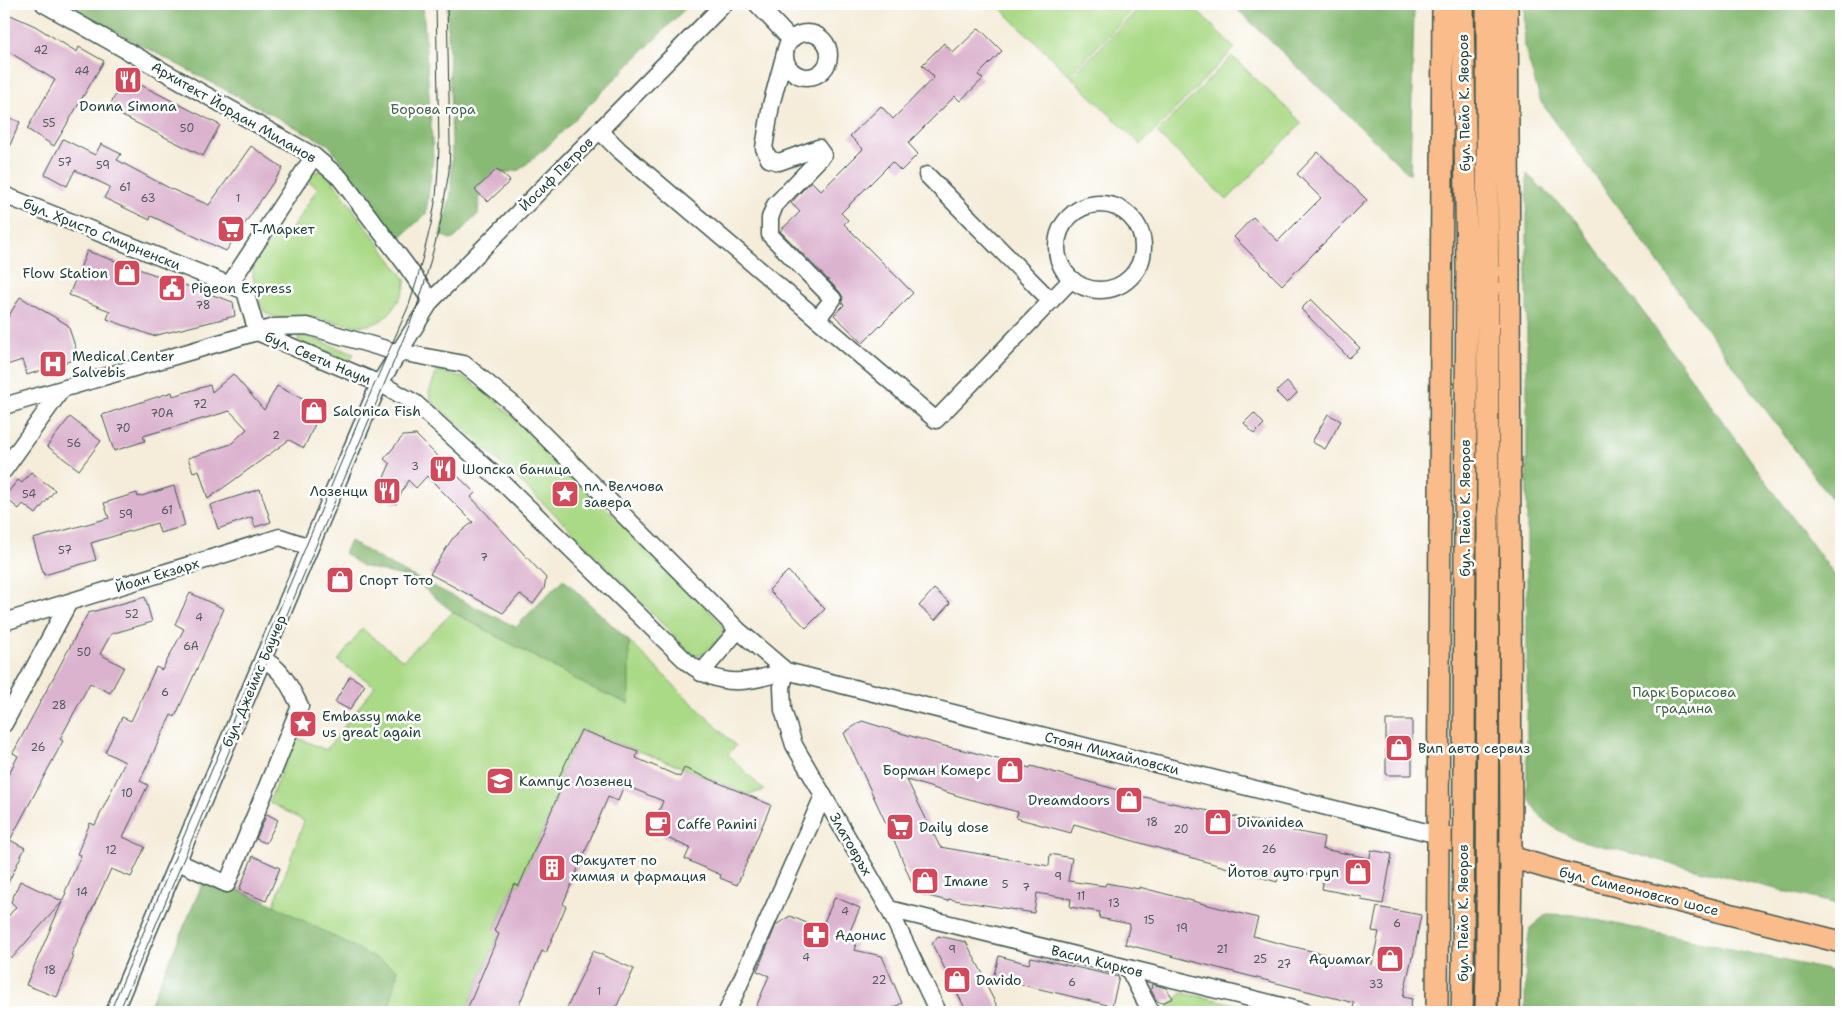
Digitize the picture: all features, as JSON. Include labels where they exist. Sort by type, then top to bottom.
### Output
[{"type":"main road","points":[[1436,1012],[1443,4]]},
{"type":"main road","points":[[1440,264],[1462,4]]},
{"type":"main road","name":"бул. Пейо К. Яворов","points":[[1462,4],[1467,268],[1462,1012]]},
{"type":"main road","points":[[1488,4],[1509,268]]},
{"type":"main road","name":"бул. Пейо К. Яворов","points":[[1486,1012],[1488,4]]},
{"type":"main road","points":[[1507,4],[1511,857],[1509,1012]]},
{"type":"main road","name":"бул. Симеоновско шосе","points":[[1438,835],[1570,874],[1841,942]]},
{"type":"street","name":"Архитект Йордан Миланов","points":[[44,4],[314,156],[340,178],[431,301]]},
{"type":"street","name":"Йосиф Петров","points":[[399,353],[431,301],[724,4]]},
{"type":"street","points":[[757,4],[788,46],[771,105],[764,148],[769,159],[780,162],[818,148],[823,155],[775,205],[770,218],[770,235],[833,300],[817,319]]},
{"type":"street","points":[[599,130],[619,150],[936,420],[1072,279]]},
{"type":"street","points":[[229,285],[314,156]]},
{"type":"street","points":[[927,175],[1051,301]]},
{"type":"street","name":"бул. Христо Смирненски","points":[[4,195],[245,291],[257,332]]},
{"type":"street","points":[[1100,204],[1114,206],[1127,213],[1136,224],[1142,236],[1143,251],[1140,264],[1132,276],[1120,285],[1107,290],[1093,290],[1080,285],[1072,279],[1061,264],[1058,251],[1059,237],[1064,224],[1074,214],[1086,207],[1100,204]]},
{"type":"street","name":"бул. Свети Наум","points":[[4,406],[274,327],[307,326],[399,353]]},
{"type":"street","name":"бул. Свети Наум","points":[[257,332],[379,384]]},
{"type":"street","points":[[399,353],[464,364],[513,404],[738,630],[786,671]]},
{"type":"street","name":"бул. Джеймс Баучер","points":[[114,1012],[379,384],[399,353]]},
{"type":"street","points":[[379,384],[415,403],[453,436],[687,662],[701,673],[723,681],[754,681],[786,671]]},
{"type":"street","points":[[4,470],[62,389]]},
{"type":"street","name":"Йоан Екзарх","points":[[4,622],[280,537],[310,547]]},
{"type":"street","points":[[4,724],[69,602]]},
{"type":"street","points":[[701,673],[738,630]]},
{"type":"street","points":[[178,862],[227,884],[300,706],[284,676],[267,661],[263,660]]},
{"type":"street","name":"Стоян Михайловски","points":[[786,671],[1438,835]]},
{"type":"street","name":"Златовръх","points":[[786,671],[782,687],[783,710],[794,745],[889,909],[938,1012]]},
{"type":"street","points":[[728,1012],[823,796]]},
{"type":"street","name":"Васил Кирков","points":[[889,909],[1128,968],[1265,1007],[1306,1012]]},
{"type":"street","points":[[1128,968],[1151,1012]]},
{"type":"green space","points":[[64,4],[423,4],[433,157],[426,214],[397,240],[329,145]]},
{"type":"green space","points":[[447,4],[690,4],[547,147],[519,170],[493,175],[480,190],[478,214],[453,240],[440,235],[451,195],[452,141]]},
{"type":"green space","points":[[996,4],[1139,4],[1069,75]]},
{"type":"green space","points":[[1143,4],[1190,4],[1235,48],[1141,145],[1071,77]]},
{"type":"green space","points":[[1232,4],[1410,4],[1414,9],[1410,175]]},
{"type":"green space","points":[[1524,4],[1841,4],[1841,513],[1541,102],[1525,49]]},
{"type":"green space","points":[[1232,56],[1302,123],[1227,200],[1157,133]]},
{"type":"green space","points":[[320,171],[331,179],[405,279],[404,290],[400,298],[387,315],[378,322],[358,326],[312,318],[284,318],[271,316],[261,307],[253,276],[258,256],[271,235],[283,242],[318,188],[307,180],[313,172]]},
{"type":"green space","name":"Парк Борисова градина","points":[[1527,174],[1576,220],[1841,584],[1841,905],[1578,840],[1560,831],[1542,818],[1527,795]]},
{"type":"green space","points":[[302,334],[354,354],[350,361],[299,342],[298,337]]},
{"type":"green space","points":[[437,370],[464,378],[490,395],[690,590],[724,627],[721,635],[705,653],[697,656],[690,652],[567,526],[431,400],[429,393]]},
{"type":"green space","points":[[350,541],[392,566],[516,627],[563,579],[629,641],[629,704],[592,688],[453,612],[411,578],[362,566],[344,553]]},
{"type":"green space","points":[[453,612],[592,688],[629,641],[736,746],[728,754],[764,790],[749,795],[684,768],[581,730],[559,777],[565,779],[519,886],[514,884],[494,930],[499,934],[466,1012],[147,1012],[239,890],[274,905],[304,821],[269,802],[295,737],[326,750],[375,686],[338,661],[362,629],[403,660]]},
{"type":"green space","points":[[205,878],[266,901],[398,970],[388,1012],[147,1012]]},
{"type":"green space","points":[[1547,914],[1574,915],[1841,973],[1841,1012],[1525,1012],[1526,953],[1530,928]]},
{"type":"green space","points":[[1182,993],[1256,1008],[1256,1012],[1163,1012]]},
{"type":"building","points":[[4,12],[35,26],[77,52],[79,47],[104,61],[54,146],[27,129],[55,80],[4,49]]},
{"type":"building","points":[[979,28],[1002,51],[978,75],[983,79],[960,101],[955,96],[908,143],[918,154],[901,171],[892,162],[841,213],[848,220],[844,224],[913,293],[863,343],[834,315],[844,305],[840,292],[780,231],[800,212],[791,203],[811,181],[821,191],[863,149],[850,136],[881,106],[893,119],[934,77],[922,65],[944,43],[953,53]]},
{"type":"building","points":[[125,77],[220,125],[203,156],[108,109]]},
{"type":"building","points":[[4,115],[20,122],[4,159]]},
{"type":"building","points":[[63,139],[95,155],[101,144],[121,154],[117,160],[171,189],[209,205],[251,146],[283,168],[226,251],[151,216],[150,220],[104,198],[110,187],[75,170],[67,186],[45,174]]},
{"type":"building","points":[[1318,152],[1367,200],[1282,285],[1234,237],[1253,217],[1278,241],[1321,198],[1297,174]]},
{"type":"building","points":[[497,169],[510,181],[488,202],[475,190]]},
{"type":"building","points":[[87,251],[233,302],[235,316],[153,336],[107,319],[110,311],[69,295]]},
{"type":"building","points":[[20,297],[68,325],[79,358],[27,375],[22,360],[4,366],[4,324]]},
{"type":"building","points":[[1311,299],[1360,348],[1349,358],[1301,309]]},
{"type":"building","points":[[233,374],[264,410],[277,386],[322,409],[304,448],[289,440],[208,499],[199,470],[193,472],[188,458],[231,444],[247,429],[230,411],[143,436],[145,441],[114,451],[102,415],[172,392],[173,396],[210,385],[212,392]]},
{"type":"building","points":[[1287,382],[1297,393],[1287,403],[1276,392]]},
{"type":"building","points":[[1254,413],[1264,424],[1254,434],[1244,423]]},
{"type":"building","points":[[1328,414],[1341,421],[1325,449],[1312,442]]},
{"type":"building","points":[[70,417],[101,441],[79,470],[47,446]]},
{"type":"building","points":[[416,435],[475,493],[471,497],[546,578],[544,589],[533,604],[520,594],[503,613],[430,574],[452,539],[473,522],[427,476],[416,488],[408,480],[396,504],[376,495],[390,464],[384,459],[403,436]]},
{"type":"building","points":[[31,472],[55,490],[36,514],[23,504],[19,509],[4,497],[18,480],[22,483]]},
{"type":"building","points":[[174,486],[185,526],[160,533],[157,523],[91,543],[96,560],[44,575],[33,539],[109,518],[104,503],[137,493],[138,497]]},
{"type":"building","points":[[260,489],[271,522],[255,527],[252,517],[218,529],[210,505]]},
{"type":"building","points":[[788,571],[825,609],[806,628],[769,590]]},
{"type":"building","points":[[934,589],[950,603],[935,620],[919,606]]},
{"type":"building","points":[[190,593],[224,609],[175,717],[171,715],[140,781],[148,785],[123,837],[145,847],[131,877],[111,869],[71,955],[74,956],[57,997],[26,985],[62,902],[12,958],[4,951],[4,921],[16,907],[11,902],[20,881],[62,901],[81,855],[77,854],[90,823],[95,825],[125,762],[105,752],[122,717],[131,721],[156,667],[162,670],[184,629],[175,624]]},
{"type":"building","points":[[145,597],[152,622],[111,634],[100,654],[124,667],[110,693],[90,683],[60,739],[63,741],[10,840],[25,848],[4,891],[4,783],[18,756],[13,753],[88,613]]},
{"type":"building","points":[[350,676],[365,685],[350,710],[335,702]]},
{"type":"building","name":"Вип авто сервиз","points":[[1386,720],[1412,720],[1412,775],[1386,775]]},
{"type":"building","points":[[862,721],[940,745],[1030,768],[1031,766],[1140,796],[1261,822],[1268,821],[1290,826],[1289,830],[1324,837],[1322,849],[1370,858],[1371,850],[1392,854],[1383,904],[1361,900],[1362,897],[1322,889],[1324,877],[1280,869],[1277,882],[1074,824],[1071,833],[1016,818],[1018,812],[907,780],[940,847],[1049,866],[1050,854],[1072,858],[1068,881],[1105,886],[1106,883],[1139,889],[1139,887],[1258,918],[1253,936],[1278,943],[1372,964],[1379,932],[1372,931],[1377,907],[1421,915],[1403,997],[1412,999],[1409,1012],[1365,1012],[1353,1009],[1354,1003],[1125,944],[1130,924],[1099,918],[1100,912],[1070,907],[1071,899],[1037,893],[1034,913],[948,899],[948,901],[916,893],[897,847],[844,733]]},
{"type":"building","name":"Факултет по химия и фармация","points":[[581,730],[638,751],[636,758],[680,777],[684,768],[771,805],[737,885],[720,878],[721,875],[685,859],[690,848],[651,831],[663,801],[624,785],[618,801],[608,797],[563,904],[566,906],[546,953],[542,951],[516,1012],[466,1012],[499,934],[494,931],[514,884],[519,886],[565,779],[559,777]]},
{"type":"building","points":[[267,814],[278,820],[266,843],[256,839]]},
{"type":"building","points":[[253,856],[280,868],[266,901],[239,890]]},
{"type":"building","points":[[835,897],[860,908],[846,940],[856,944],[854,950],[882,956],[902,1003],[886,1012],[754,1012],[769,976],[757,971],[776,925],[790,916],[821,929]]},
{"type":"building","points":[[938,936],[966,942],[1000,1012],[967,1012],[932,944]]},
{"type":"building","points":[[593,951],[634,969],[614,1012],[565,1012]]},
{"type":"building","points":[[999,956],[1029,964],[1031,957],[1119,977],[1112,1006],[993,978]]},
{"type":"building","points":[[1152,984],[1166,988],[1173,998],[1162,1003],[1157,1001],[1151,990]]},
{"type":"tram line","points":[[110,1012],[409,305],[417,280],[436,197],[439,144],[436,4]]},
{"type":"tram line","points":[[119,1012],[416,309],[424,285],[440,225],[449,171],[447,4]]},
{"type":"place","name":"Donna Simona","points":[[128,80]]},
{"type":"place","name":"Т-Маркет","points":[[231,229]]},
{"type":"place","name":"Flow Station","points":[[127,273]]},
{"type":"place","name":"Pigeon Express","points":[[172,288]]},
{"type":"place","name":"Medical Center Salvebis","points":[[53,364]]},
{"type":"place","name":"Salonica Fish","points":[[314,411]]},
{"type":"place","name":"Шопска баница","points":[[443,469]]},
{"type":"place","name":"Лозенци","points":[[387,491]]},
{"type":"place","name":"пл. Велчова завера","points":[[565,494]]},
{"type":"place","name":"Спорт Тото","points":[[340,580]]},
{"type":"place","name":"Embassy make us great again","points":[[303,724]]},
{"type":"place","name":"Вип авто сервиз","points":[[1399,748]]},
{"type":"place","name":"Борман Комерс","points":[[1010,770]]},
{"type":"place","name":"Кампус Лозенец","points":[[500,781]]},
{"type":"place","name":"Dreamdoors","points":[[1129,800]]},
{"type":"place","name":"Divanidea","points":[[1218,822]]},
{"type":"place","name":"Caffe Panini","points":[[658,824]]},
{"type":"place","name":"Daily dose","points":[[900,827]]},
{"type":"place","name":"Факултет по химия и фармация","points":[[552,868]]},
{"type":"place","name":"Йотов ауто груп","points":[[1358,872]]},
{"type":"place","name":"Imane","points":[[925,881]]},
{"type":"place","name":"Адонис","points":[[816,935]]},
{"type":"place","name":"Aquamar","points":[[1390,959]]},
{"type":"place","name":"Davido","points":[[957,980]]},
{"type":"park label","name":"Борова гора","points":[[433,109]]}]
